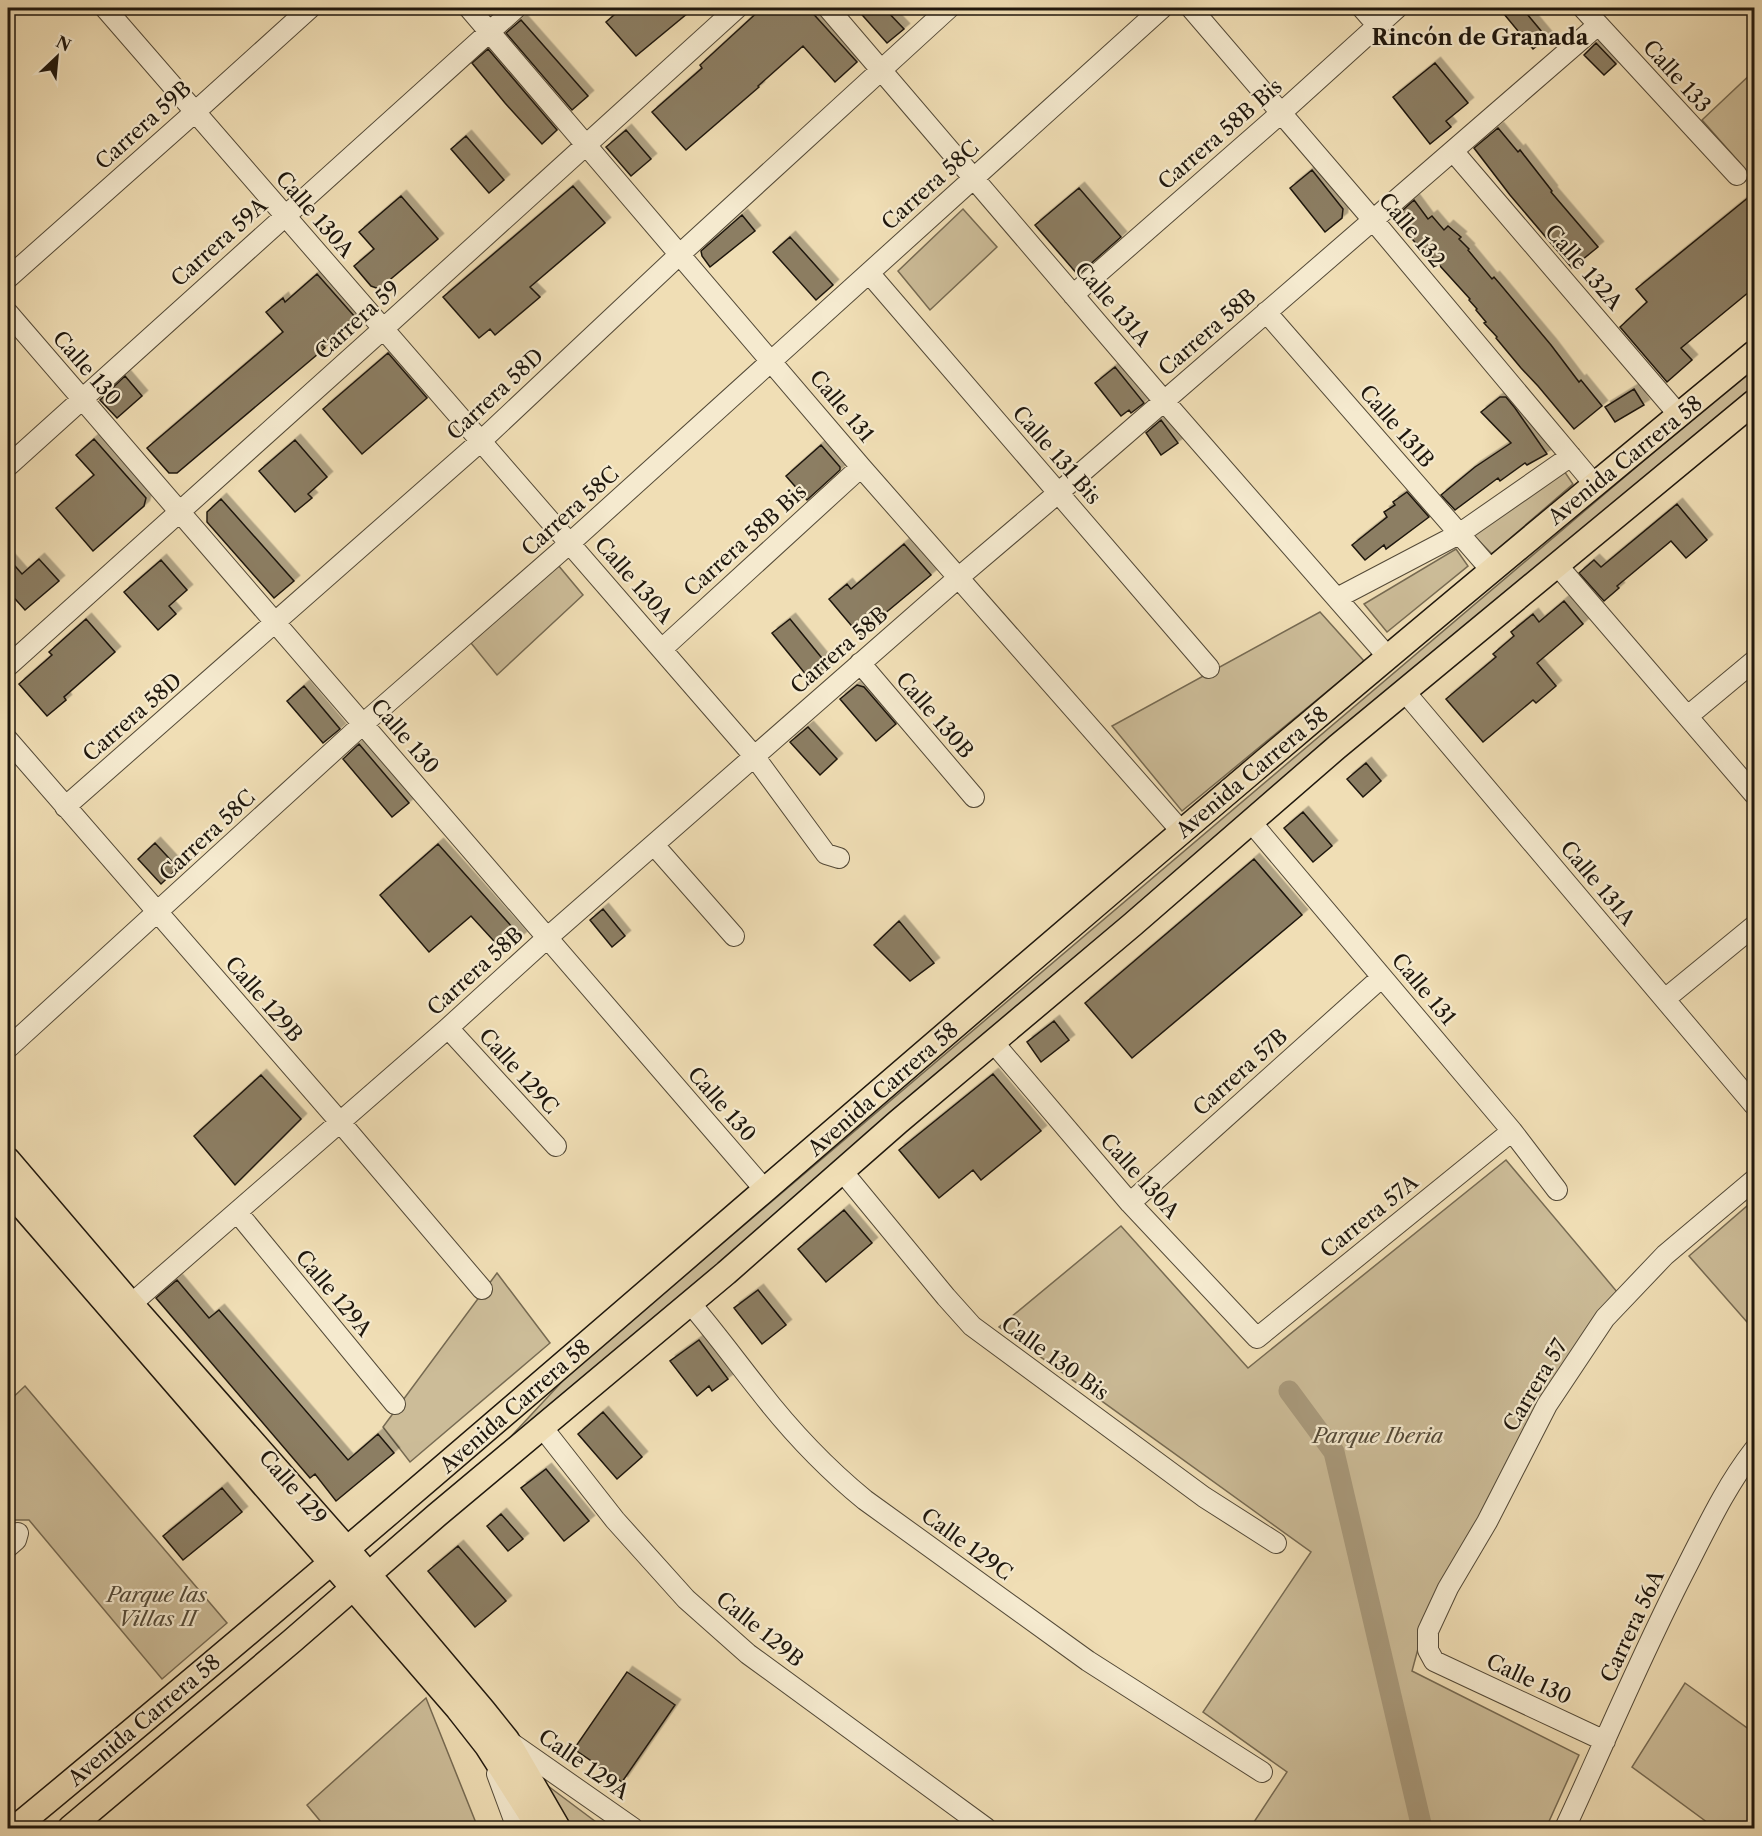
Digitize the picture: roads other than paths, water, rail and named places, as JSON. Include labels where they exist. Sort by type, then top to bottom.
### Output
[{"type":"main road","name":"Avenida Carrera 58","points":[[15,1828],[339,1555],[1388,657],[1755,353]]},
{"type":"main road","name":"Avenida Carrera 58","points":[[70,1828],[690,1303],[1337,747],[1755,402]]},
{"type":"main road","name":"Calle 129","points":[[8,1160],[124,1310]]},
{"type":"main road","name":"Calle 129","points":[[8,1190],[124,1310],[339,1555],[458,1709],[497,1743],[558,1828]]},
{"type":"main road","name":"Calle 129","points":[[497,1743],[539,1828]]},
{"type":"street","name":"Calle 130A","points":[[105,8],[754,756],[826,854],[839,858]]},
{"type":"street","name":"Carrera 59B","points":[[8,278],[310,8]]},
{"type":"street","name":"Calle 131","points":[[469,8],[861,467],[1182,832]]},
{"type":"street","name":"Carrera 59A","points":[[8,466],[516,8]]},
{"type":"street","name":"Carrera 59","points":[[8,666],[737,8]]},
{"type":"street","name":"Calle 131A","points":[[828,8],[1164,401],[1388,657]]},
{"type":"street","name":"Carrera 58D","points":[[65,807],[481,441],[679,255],[949,8]]},
{"type":"street","name":"Carrera 58C","points":[[8,1048],[363,724],[570,543],[1162,8]]},
{"type":"street","name":"Calle 132","points":[[1191,8],[1373,220],[1595,485]]},
{"type":"street","points":[[1362,8],[1377,25]]},
{"type":"street","name":"Carrera 58B Bis","points":[[1073,295],[1397,8]]},
{"type":"street","name":"Calle 133","points":[[1583,8],[1737,175]]},
{"type":"street","name":"Carrera 58B","points":[[124,1310],[448,1028],[860,663],[1598,25]]},
{"type":"street","name":"Calle 132A","points":[[1453,150],[1679,416]]},
{"type":"street","name":"Calle 131 Bis","points":[[868,273],[1209,668]]},
{"type":"street","name":"Calle 131B","points":[[1266,312],[1491,570]]},
{"type":"street","name":"Calle 130","points":[[8,313],[765,1190]]},
{"type":"street","points":[[1337,598],[1459,534],[1571,456]]},
{"type":"street","name":"Carrera 58B Bis","points":[[662,649],[861,467]]},
{"type":"street","points":[[1558,566],[1755,794]]},
{"type":"street","points":[[1688,716],[1755,661]]},
{"type":"street","name":"Calle 130B","points":[[860,663],[974,797]]},
{"type":"street","name":"Calle 131A","points":[[1405,692],[1755,1106]]},
{"type":"street","name":"Calle 129B","points":[[8,740],[340,1122],[482,1290]]},
{"type":"street","name":"Calle 131","points":[[1251,822],[1512,1131],[1557,1190]]},
{"type":"street","points":[[654,844],[734,936]]},
{"type":"street","points":[[1665,999],[1755,926]]},
{"type":"street","name":"Carrera 57B","points":[[1130,1203],[1382,977]]},
{"type":"street","name":"Calle 129C","points":[[448,1028],[556,1146]]},
{"type":"street","name":"Calle 130A","points":[[993,1042],[1130,1203],[1257,1338]]},
{"type":"street","name":"Carrera 57A","points":[[1257,1338],[1512,1131]]},
{"type":"street","name":"Calle 130 Bis","points":[[842,1171],[946,1298],[972,1326],[1204,1497],[1276,1543]]},
{"type":"street","name":"Carrera 57","points":[[1434,1661],[1428,1650],[1428,1631],[1448,1588],[1487,1522],[1547,1405],[1605,1318],[1665,1255],[1755,1180]]},
{"type":"street","name":"Calle 129A","points":[[237,1212],[395,1404]]},
{"type":"street","name":"Calle 129C","points":[[690,1303],[760,1392],[818,1457],[857,1494],[1088,1661],[1262,1772]]},
{"type":"street","name":"Calle 129B","points":[[542,1427],[615,1520],[686,1599],[748,1654],[986,1828]]},
{"type":"street","name":"Carrera 56A","points":[[1565,1828],[1670,1599],[1736,1473],[1755,1450]]},
{"type":"street","name":"Calle 130","points":[[1434,1661],[1605,1741]]},
{"type":"street","points":[[497,1743],[517,1828]]},
{"type":"street","name":"Calle 129A","points":[[497,1743],[630,1827]]},
{"type":"waterway","points":[[1289,1391],[1334,1452],[1422,1828]]},
{"type":"district","name":"Rincón de Granada","points":[[1480,37]]},
{"type":"park label","name":"Parque Iberia","points":[[1378,1435]]},
{"type":"park label","name":"Parque las Villas II","points":[[157,1606]]}]
